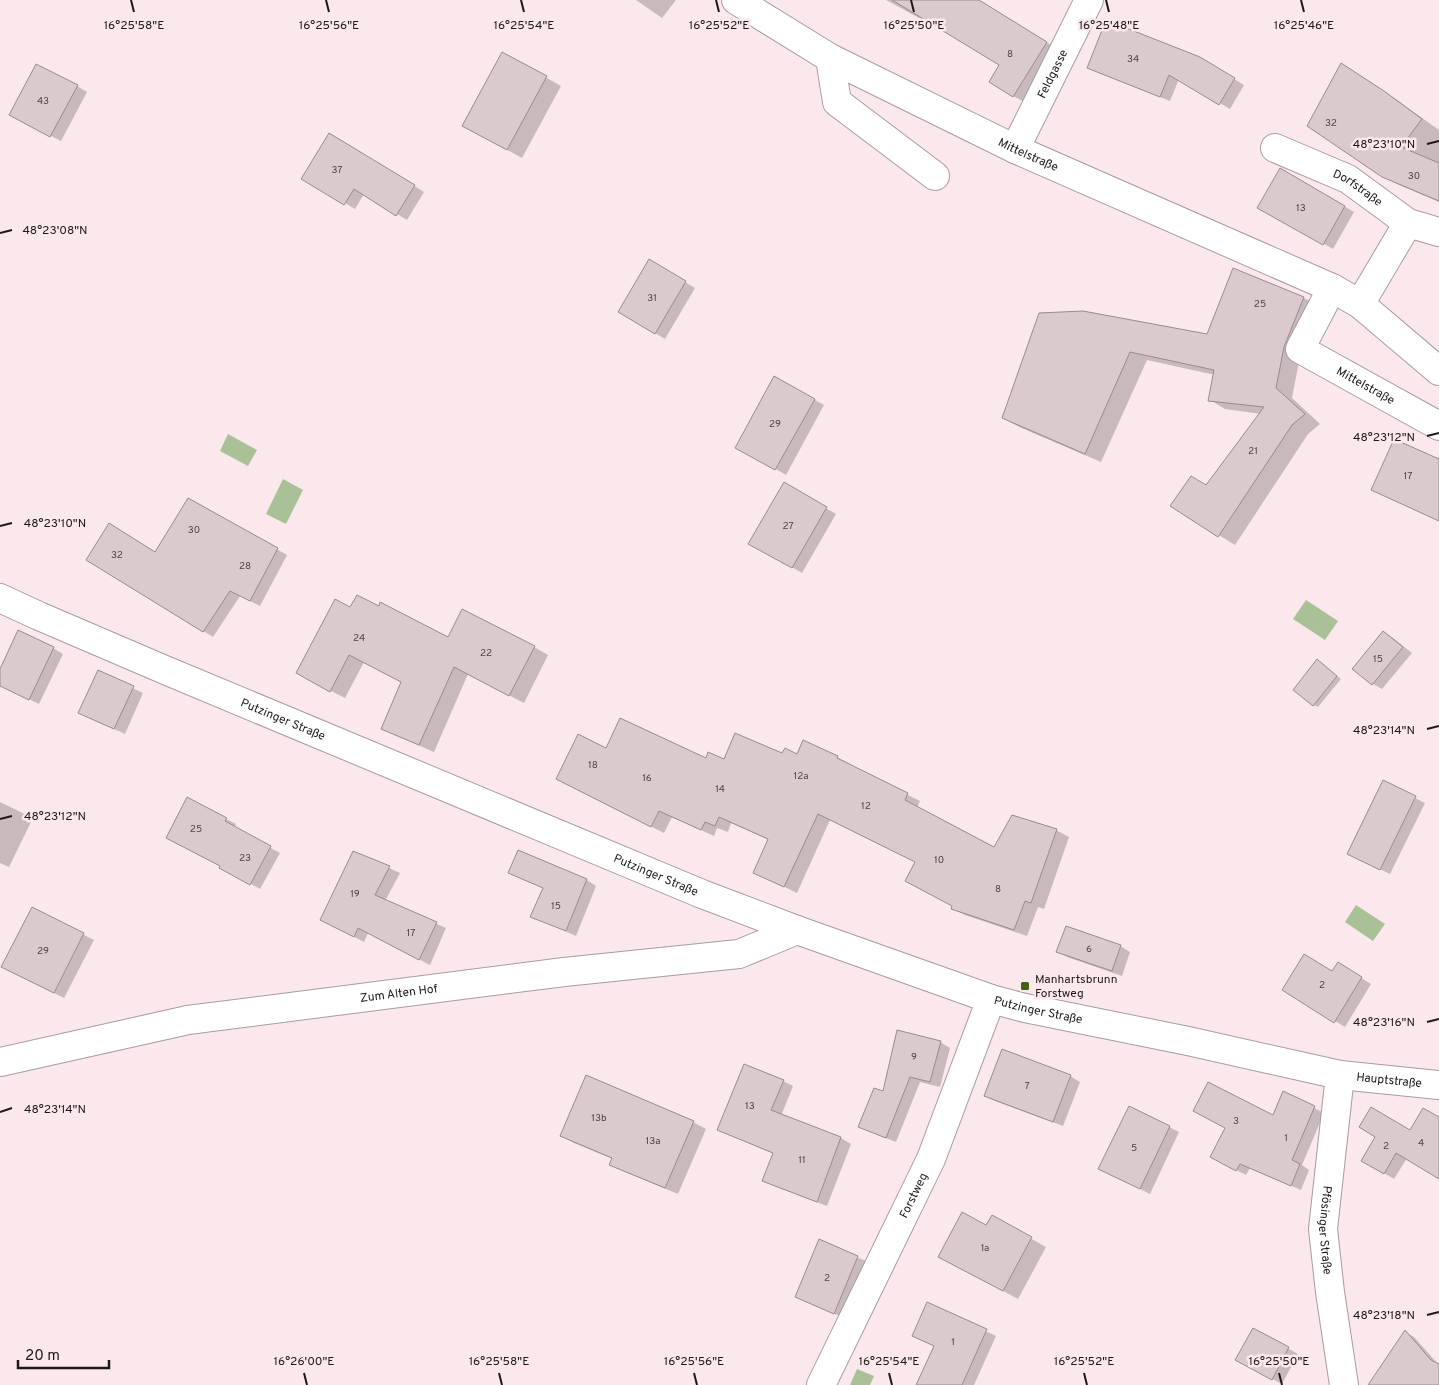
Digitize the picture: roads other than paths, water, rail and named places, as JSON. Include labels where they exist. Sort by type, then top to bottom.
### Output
[{"type":"street","name":"Mittelstraße","points":[[736,0],[830,58],[1015,149],[1332,288],[1360,304],[1439,372]]},
{"type":"street","name":"Feldgasse","points":[[1015,149],[1088,0]]},
{"type":"street","points":[[830,58],[837,102],[934,176]]},
{"type":"street","name":"Dorfstraße","points":[[1274,148],[1348,178],[1408,224],[1439,232]]},
{"type":"street","points":[[1360,304],[1408,224]]},
{"type":"street","name":"Mittelstraße","points":[[1332,288],[1300,349],[1439,426]]},
{"type":"street","name":"Putzinger Straße","points":[[0,598],[164,670],[702,894],[991,999],[1025,1008],[1340,1074]]},
{"type":"street","name":"Zum Alten Hof","points":[[0,1062],[188,1020],[564,972],[739,954],[798,930]]},
{"type":"street","name":"Forstweg","points":[[821,1385],[931,1159],[991,999]]},
{"type":"street","name":"Hauptstraße","points":[[1340,1074],[1439,1085]]},
{"type":"street","name":"Pfösinger Straße","points":[[1340,1074],[1323,1229],[1344,1385]]},
{"type":"place","name":"Manhartsbrunn Forstweg","points":[[1025,986]]}]
